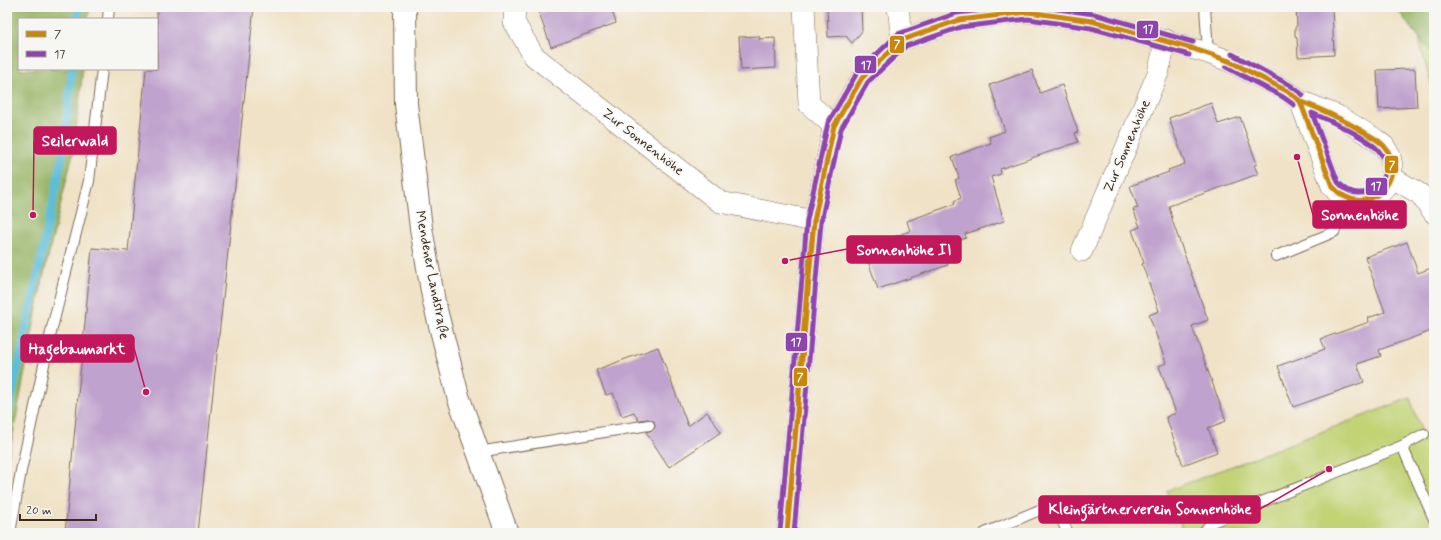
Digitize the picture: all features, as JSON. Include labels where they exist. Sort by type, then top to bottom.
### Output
[{"type":"main road","name":"Mendener Landstraße","points":[[405,7],[406,104],[421,228],[434,302],[454,381],[507,533]]},
{"type":"street","name":"Zur Sonnenhöhe","points":[[515,7],[514,22],[534,56],[720,202],[814,221]]},
{"type":"street","points":[[804,7],[809,104],[834,126]]},
{"type":"street","points":[[898,7],[902,40]]},
{"type":"street","points":[[787,533],[814,221],[834,126],[862,78],[902,40],[959,20],[1028,12],[1063,12],[1208,53],[1229,61],[1287,91],[1300,101],[1338,116],[1384,146],[1390,156],[1392,166],[1391,177],[1386,187],[1378,195],[1369,200],[1351,200],[1339,194],[1332,186],[1300,101]]},
{"type":"street","name":"Zur Sonnenhöhe","points":[[1082,251],[1158,73],[1166,40]]},
{"type":"street","points":[[1391,177],[1420,194],[1434,213]]},
{"type":"lane","points":[[108,18],[109,7]]},
{"type":"lane","points":[[1206,7],[1208,53]]},
{"type":"lane","points":[[10,533],[21,471],[52,328],[89,181],[102,70]]},
{"type":"lane","points":[[1276,256],[1334,232],[1351,200]]},
{"type":"lane","points":[[478,452],[649,425]]},
{"type":"lane","points":[[1203,533],[1212,522],[1402,446],[1424,434]]},
{"type":"lane","points":[[1402,446],[1434,519]]},
{"type":"lane","points":[[985,533],[1049,506],[1056,508],[1068,533]]},
{"type":"green space","points":[[7,7],[90,7],[88,18],[18,18],[18,70],[83,70],[74,149],[42,282],[7,466]]},
{"type":"green space","points":[[1395,7],[1434,7],[1434,56]]},
{"type":"green space","points":[[1414,7],[1434,7],[1434,93],[1422,52]]},
{"type":"green space","points":[[1410,398],[1427,447],[1434,444],[1434,533],[1184,533],[1167,491]]},
{"type":"building","points":[[157,7],[254,7],[198,533],[65,533],[92,248],[128,251],[146,70],[158,70]]},
{"type":"building","points":[[557,7],[611,7],[616,23],[551,47],[539,13]]},
{"type":"building","points":[[827,7],[861,7],[862,31],[852,43],[846,36],[828,37]]},
{"type":"building","points":[[1296,7],[1332,7],[1334,55],[1298,57],[1297,38],[1295,36],[1295,28],[1297,25]]},
{"type":"building","points":[[759,36],[759,39],[775,38],[776,68],[741,70],[739,37]]},
{"type":"building","points":[[1415,69],[1417,107],[1379,109],[1377,70]]},
{"type":"building","points":[[1032,70],[1040,93],[1062,85],[1078,132],[1075,133],[1078,142],[1000,169],[1001,174],[991,177],[1004,221],[965,234],[966,238],[942,247],[948,265],[878,289],[863,248],[910,231],[907,221],[955,204],[954,201],[961,198],[955,180],[959,178],[952,157],[991,143],[989,137],[1005,131],[990,85]]},
{"type":"building","points":[[1211,103],[1218,124],[1240,117],[1257,164],[1254,165],[1258,174],[1169,206],[1173,223],[1208,320],[1192,326],[1226,421],[1208,428],[1217,452],[1183,465],[1166,417],[1176,413],[1159,366],[1166,363],[1149,315],[1159,311],[1142,264],[1144,263],[1132,230],[1140,227],[1133,209],[1138,208],[1130,186],[1169,172],[1168,170],[1185,164],[1169,118]]},
{"type":"building","points":[[1407,242],[1418,273],[1434,267],[1434,330],[1379,350],[1381,356],[1357,364],[1364,382],[1293,407],[1278,366],[1325,349],[1321,339],[1369,322],[1368,318],[1385,312],[1365,257]]},
{"type":"building","points":[[658,347],[688,426],[707,412],[721,432],[669,467],[646,432],[653,430],[655,427],[654,421],[648,419],[638,420],[634,412],[622,416],[613,393],[606,395],[596,370]]},
{"type":"waterway","points":[[77,18],[79,7]]},
{"type":"waterway","points":[[7,419],[63,153],[72,70]]},
{"type":"transit line","name":"17","points":[[780,532],[807,220],[828,123],[857,73],[898,34],[957,13],[1010,7]]},
{"type":"transit line","name":"17","points":[[1043,7],[1094,14],[1193,42]]},
{"type":"transit line","name":"7","points":[[814,221],[834,126],[862,78],[902,40],[959,20],[1028,12],[1092,21]]},
{"type":"transit line","name":"17","points":[[794,533],[821,222],[841,129],[868,82],[906,46],[961,27],[1028,19],[1091,28],[1189,55]]},
{"type":"transit line","name":"7","points":[[1092,21],[1191,48]]},
{"type":"transit line","name":"7","points":[[1092,21],[1191,48]]},
{"type":"transit line","name":"7","points":[[1191,48],[1229,61]]},
{"type":"transit line","name":"7","points":[[1191,48],[1229,61]]},
{"type":"transit line","name":"17","points":[[1232,54],[1290,85],[1303,95]]},
{"type":"transit line","name":"7","points":[[1229,61],[1287,91],[1300,101]]},
{"type":"transit line","name":"17","points":[[1226,67],[1283,97],[1294,105]]},
{"type":"transit line","name":"7","points":[[1300,101],[1325,111],[1348,123],[1374,138],[1384,146],[1391,158],[1392,170],[1388,182],[1381,192],[1371,198],[1358,200],[1345,197],[1332,186],[1300,101]]},
{"type":"transit line","name":"17","points":[[1312,113],[1357,135],[1379,151],[1384,161],[1385,171],[1382,180],[1376,187],[1367,192],[1358,193],[1348,190],[1338,182],[1312,113]]},
{"type":"transit line","name":"7","points":[[814,221],[787,533],[809,265],[814,221]]},
{"type":"place","name":"Sonnenhöhe","points":[[1297,157]]},
{"type":"place","name":"Seilerwald","points":[[33,215]]},
{"type":"place","name":"Sonnenhöhe II","points":[[785,261]]},
{"type":"place","name":"Hagebaumarkt","points":[[146,392]]},
{"type":"place","name":"Kleingärtnerverein Sonnenhöhe","points":[[1329,469]]}]
